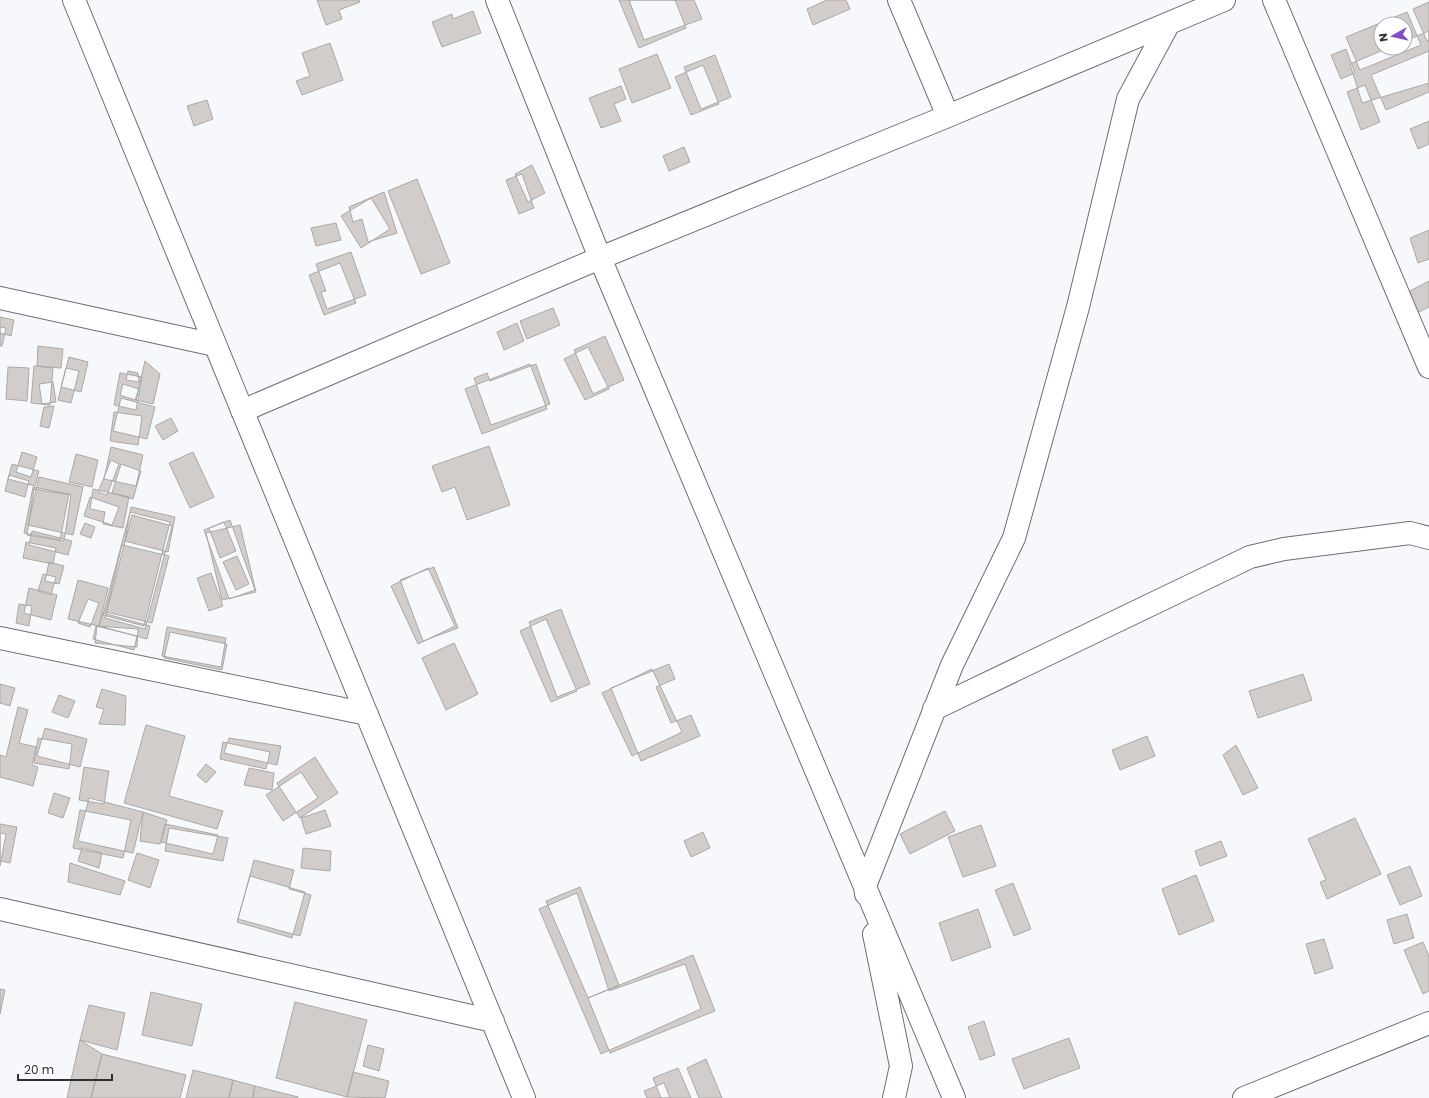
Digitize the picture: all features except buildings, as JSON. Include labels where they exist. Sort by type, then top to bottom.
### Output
[{"type":"street","points":[[74,0],[524,1098]]},
{"type":"street","points":[[497,0],[600,258],[954,1098]]},
{"type":"street","points":[[899,0],[948,116]]},
{"type":"street","points":[[242,410],[600,258],[948,116],[1224,0]]},
{"type":"street","points":[[1274,0],[1429,367]]},
{"type":"street","points":[[894,1098],[901,1066],[865,886],[952,665],[1014,538],[1078,307],[1128,99],[1169,23]]},
{"type":"street","points":[[0,298],[215,345]]},
{"type":"street","points":[[934,709],[1250,557],[1284,550],[1410,533],[1429,538]]},
{"type":"street","points":[[0,638],[367,714]]},
{"type":"street","points":[[0,910],[493,1021]]},
{"type":"street","points":[[1244,1098],[1429,1023]]}]
